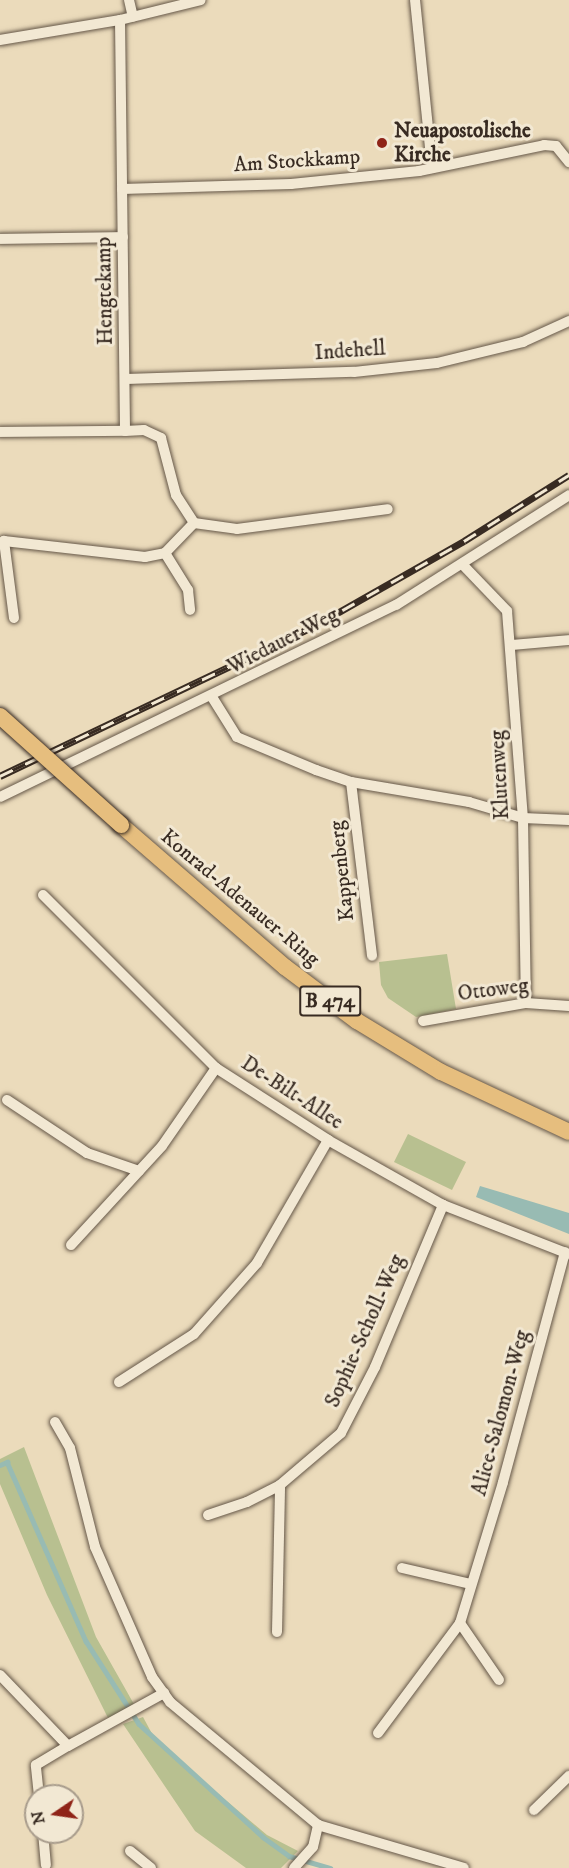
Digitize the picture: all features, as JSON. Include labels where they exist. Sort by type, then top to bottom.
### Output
[{"type":"main road","name":"Konrad-Adenauer-Ring","points":[[0,716],[285,968],[357,1021],[468,1087],[569,1132]]},
{"type":"street","points":[[129,0],[133,17]]},
{"type":"street","points":[[0,40],[120,20],[201,0]]},
{"type":"street","points":[[415,0],[432,168]]},
{"type":"street","name":"Hengtekamp","points":[[120,20],[125,430]]},
{"type":"street","name":"Am Stockkamp","points":[[122,189],[291,184],[432,168],[544,145],[556,147],[569,162]]},
{"type":"street","points":[[0,239],[123,237]]},
{"type":"street","name":"Indehell","points":[[126,379],[354,372],[437,363],[523,342],[569,321]]},
{"type":"street","points":[[0,432],[144,430],[161,438],[176,495],[194,523],[237,529],[387,509]]},
{"type":"street","name":"Wiedauer Weg","points":[[0,797],[212,697],[396,605],[569,495]]},
{"type":"street","points":[[14,618],[2,541],[120,557],[165,553],[194,523]]},
{"type":"street","points":[[165,553],[188,590],[190,610]]},
{"type":"street","name":"Klutenweg","points":[[462,564],[507,611],[523,818],[526,1002]]},
{"type":"street","points":[[511,645],[569,640]]},
{"type":"street","points":[[212,697],[223,721],[237,737],[351,782],[469,802],[523,818],[569,820]]},
{"type":"street","name":"Kappenberg","points":[[351,782],[372,956]]},
{"type":"street","name":"De-Bilt-Allee","points":[[43,895],[216,1068],[328,1140],[443,1205],[567,1253]]},
{"type":"street","name":"Ottoweg","points":[[423,1021],[526,1002],[569,1006]]},
{"type":"street","points":[[71,1245],[139,1171],[216,1068]]},
{"type":"street","points":[[7,1100],[87,1153],[139,1171]]},
{"type":"street","points":[[119,1382],[194,1334],[257,1263],[328,1140]]},
{"type":"street","name":"Sophie-Scholl-Weg","points":[[208,1515],[247,1502],[280,1485],[341,1433],[375,1367],[443,1205]]},
{"type":"street","name":"Alice-Salomon-Weg","points":[[378,1733],[460,1623],[503,1482],[567,1253]]},
{"type":"street","points":[[55,1422],[70,1448],[95,1546],[152,1677],[164,1693],[318,1826],[464,1868]]},
{"type":"street","points":[[278,1632],[280,1485]]},
{"type":"street","points":[[402,1568],[471,1584]]},
{"type":"street","points":[[460,1623],[499,1680]]},
{"type":"street","points":[[0,1675],[68,1746]]},
{"type":"street","points":[[38,1784],[36,1765],[118,1716],[164,1693]]},
{"type":"street","points":[[534,1810],[569,1776]]},
{"type":"street","points":[[294,1868],[313,1847],[318,1826]]},
{"type":"street","points":[[44,1844],[46,1866]]},
{"type":"street","points":[[130,1851],[151,1868]]},
{"type":"green space","points":[[447,954],[456,1009],[416,1017],[388,998],[381,985],[379,962]]},
{"type":"green space","points":[[408,1134],[466,1162],[452,1190],[394,1162]]},
{"type":"green space","points":[[24,1447],[96,1637],[135,1706],[108,1718],[47,1595],[0,1484],[0,1459]]},
{"type":"green space","points":[[143,1717],[156,1741],[267,1835],[298,1851],[281,1868],[246,1868],[195,1831],[123,1724]]},
{"type":"water","points":[[480,1186],[569,1213],[569,1234],[476,1197]]},
{"type":"waterway","points":[[0,1465],[7,1462],[86,1641],[139,1724],[263,1837],[289,1856],[330,1868]]},
{"type":"railway","points":[[0,776],[318,624],[464,541],[569,475]]},
{"type":"place","name":"Neuapostolische Kirche","points":[[382,143]]}]
